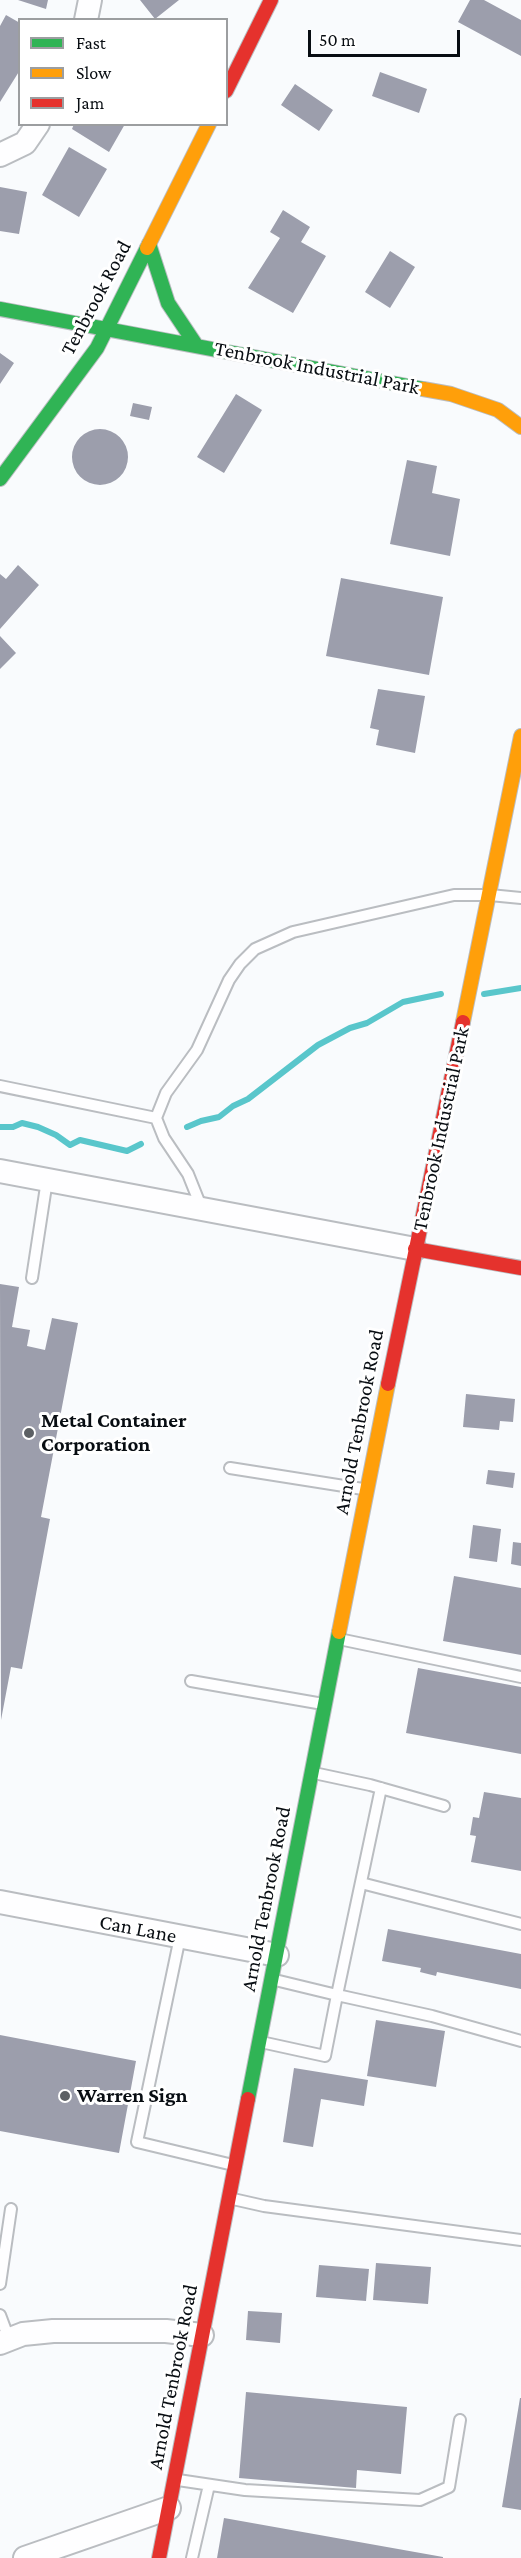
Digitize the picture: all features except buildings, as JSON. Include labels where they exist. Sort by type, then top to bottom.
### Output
[{"type":"street","points":[[86,18],[90,0]]},
{"type":"street","points":[[228,87],[271,0]]},
{"type":"street","points":[[0,155],[25,143],[37,126]]},
{"type":"street","name":"Tenbrook Road","points":[[0,479],[97,348],[208,126]]},
{"type":"street","points":[[148,244],[168,303],[196,345]]},
{"type":"street","points":[[0,309],[107,328]]},
{"type":"street","points":[[43,316],[65,338]]},
{"type":"street","name":"Tenbrook Industrial Park","points":[[107,328],[463,397],[498,410],[521,427]]},
{"type":"street","points":[[70,386],[71,355]]},
{"type":"street","name":"Tenbrook Industrial Park","points":[[0,1171],[415,1249],[490,895],[521,736]]},
{"type":"street","points":[[415,1249],[521,1268]]},
{"type":"street","name":"Arnold Tenbrook Road","points":[[159,2558],[324,1704],[415,1249]]},
{"type":"street","name":"Can Lane","points":[[0,1902],[277,1955]]},
{"type":"street","points":[[5,2341],[22,2334],[53,2331],[166,2331],[202,2335]]},
{"type":"street","points":[[25,2558],[169,2508]]},
{"type":"lane","points":[[202,1209],[188,1174],[165,1138],[156,1118],[166,1094],[197,1050],[229,980],[240,964],[255,949],[293,932],[454,895],[521,898]]},
{"type":"lane","points":[[0,1086],[156,1118]]},
{"type":"lane","points":[[32,1278],[47,1180]]},
{"type":"lane","points":[[231,1468],[366,1490]]},
{"type":"lane","points":[[338,1639],[521,1677]]},
{"type":"lane","points":[[191,1681],[324,1704]]},
{"type":"lane","points":[[311,1772],[381,1788],[444,1806]]},
{"type":"lane","points":[[260,2042],[326,2056],[381,1788]]},
{"type":"lane","points":[[360,1883],[521,1924]]},
{"type":"lane","points":[[180,1937],[137,2142],[236,2166]]},
{"type":"lane","points":[[272,1979],[432,2016],[521,2041]]},
{"type":"lane","points":[[229,2199],[264,2206],[521,2240]]},
{"type":"lane","points":[[0,2284],[11,2209]]},
{"type":"lane","points":[[0,2315],[5,2341]]},
{"type":"lane","points":[[175,2480],[245,2490],[420,2500],[449,2487],[460,2420]]},
{"type":"lane","points":[[192,2558],[209,2485]]},
{"type":"waterway","points":[[484,994],[521,988]]},
{"type":"waterway","points":[[187,1127],[219,1117],[233,1106],[248,1099],[318,1045],[350,1028],[367,1023],[403,1002],[441,994]]},
{"type":"waterway","points":[[0,1127],[13,1127],[22,1123],[38,1127],[56,1135],[70,1145],[80,1140],[127,1151],[141,1144]]},
{"type":"traffic: fast","points":[[149,244],[168,303],[196,345]]},
{"type":"traffic: fast","points":[[0,479],[97,348],[147,248]]},
{"type":"traffic: fast","points":[[0,309],[423,389]]},
{"type":"traffic: fast","points":[[248,2099],[339,1632]]},
{"type":"traffic: slow","points":[[147,248],[208,126]]},
{"type":"traffic: slow","points":[[423,389],[451,394],[498,410],[521,427]]},
{"type":"traffic: slow","points":[[463,1022],[521,736]]},
{"type":"traffic: slow","points":[[339,1632],[388,1384]]},
{"type":"traffic: jam","points":[[228,87],[271,0]]},
{"type":"traffic: jam","points":[[388,1384],[463,1022]]},
{"type":"traffic: jam","points":[[415,1249],[521,1268]]},
{"type":"traffic: jam","points":[[159,2558],[248,2099]]},
{"type":"place","name":"Metal Container Corporation","points":[[29,1433]]},
{"type":"place","name":"Warren Sign","points":[[65,2096]]}]
